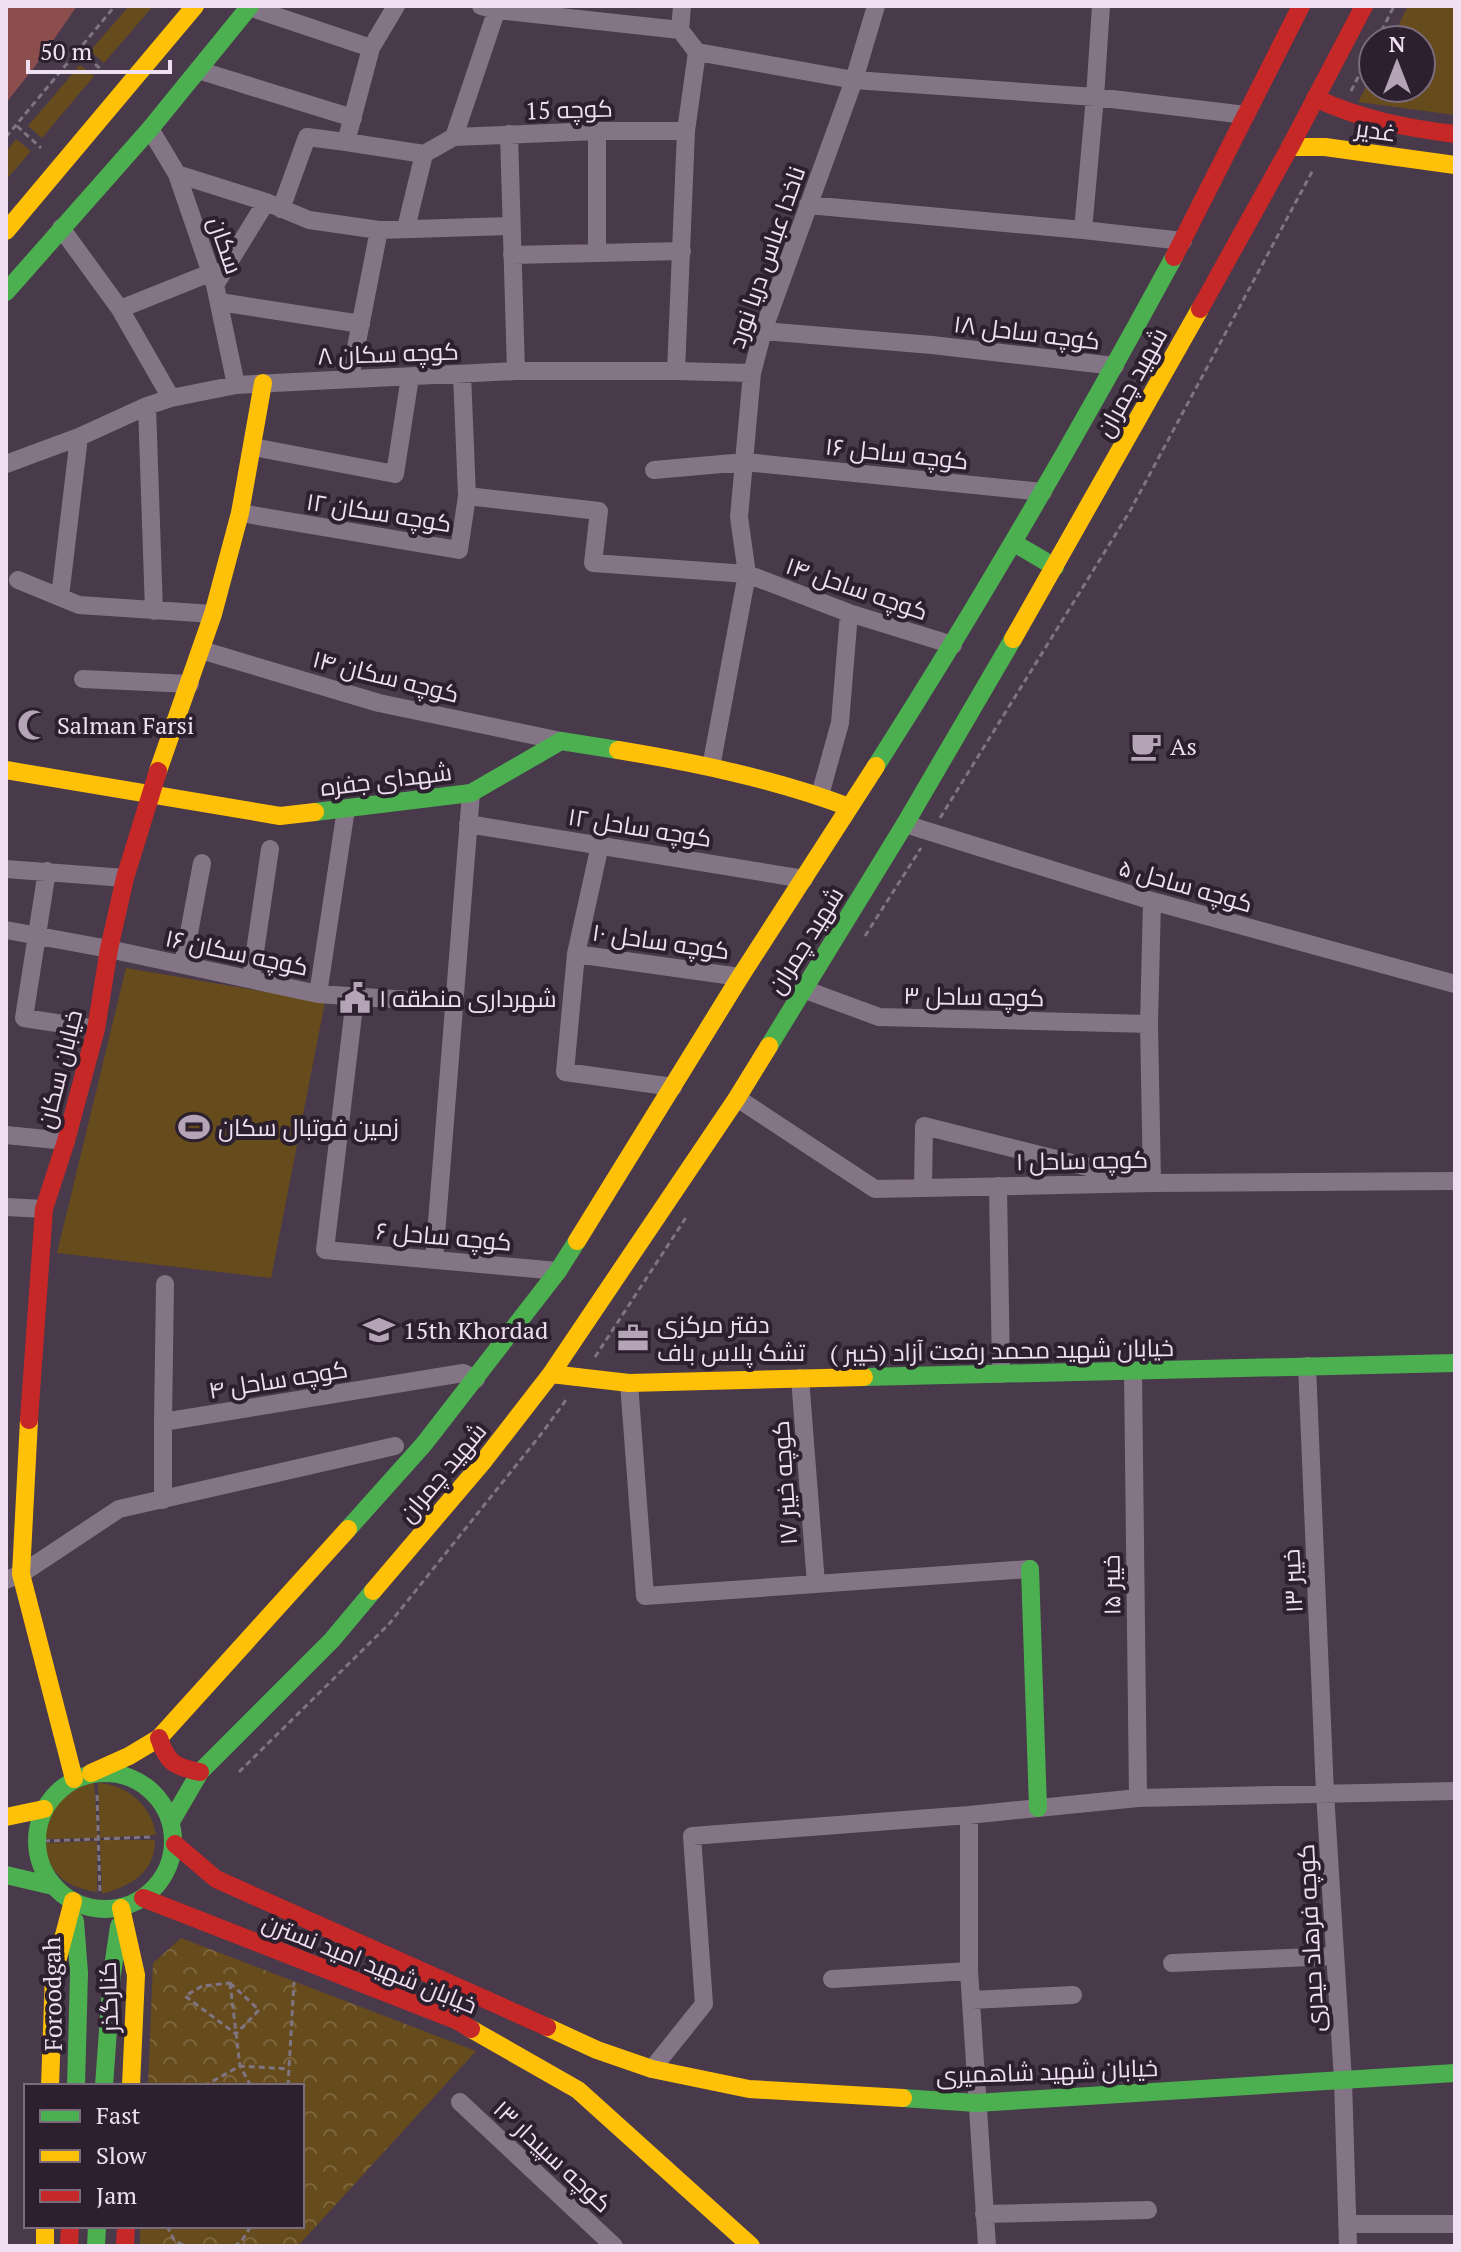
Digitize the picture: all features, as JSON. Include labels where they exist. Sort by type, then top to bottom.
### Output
[{"type":"street","points":[[6,292],[150,129],[160,81],[195,6]]},
{"type":"street","points":[[198,70],[250,6],[371,48]]},
{"type":"street","points":[[346,142],[371,48],[396,6]]},
{"type":"street","points":[[682,6],[680,30],[697,52],[854,80],[1095,97],[1246,115]]},
{"type":"street","name":"ناخدا عباس دریا نورد","points":[[711,767],[747,574],[739,517],[752,373],[763,331],[854,80],[876,6]]},
{"type":"street","points":[[1083,230],[1101,6]]},
{"type":"street","name":"شهید چمران","points":[[87,1779],[159,1738],[424,1444],[558,1271],[740,977],[953,645],[1014,543],[1183,241],[1301,6]]},
{"type":"street","name":"شهید چمران","points":[[172,1820],[200,1772],[332,1640],[482,1463],[551,1374],[737,1098],[905,824],[1055,567],[1290,147],[1364,6]]},
{"type":"street","points":[[215,287],[274,205],[307,137],[424,154],[454,137],[492,7],[680,30]]},
{"type":"street","points":[[676,371],[686,131],[697,52]]},
{"type":"street","points":[[6,231],[160,81],[198,70],[353,118]]},
{"type":"street","name":"غدیر","points":[[1315,98],[1341,111],[1427,131],[1455,134]]},
{"type":"street","points":[[1366,153],[1363,133],[1367,123],[1374,119]]},
{"type":"street","name":"سکان","points":[[150,129],[177,174],[215,287],[236,385]]},
{"type":"street","points":[[597,131],[597,253]]},
{"type":"street","name":"کوچه 15","points":[[454,137],[686,131]]},
{"type":"street","points":[[509,134],[516,371]]},
{"type":"street","name":"غدیر","points":[[1290,147],[1325,147],[1455,165]]},
{"type":"street","points":[[406,228],[424,154]]},
{"type":"street","points":[[177,174],[274,205],[309,220],[379,230],[511,226]]},
{"type":"street","points":[[808,205],[1183,241]]},
{"type":"street","points":[[61,228],[120,309],[171,398]]},
{"type":"street","points":[[350,378],[379,230]]},
{"type":"street","points":[[512,255],[682,251]]},
{"type":"street","points":[[120,309],[215,287],[361,324]]},
{"type":"street","name":"کوچه ساحل ۱۸","points":[[763,331],[932,345],[1115,366]]},
{"type":"street","name":"کوچه سکان ۸","points":[[6,464],[79,437],[147,406],[236,385],[516,371],[752,373]]},
{"type":"street","points":[[462,374],[467,496]]},
{"type":"street","points":[[253,447],[395,474],[410,377]]},
{"type":"street","name":"خیابان سکان","points":[[87,1779],[14,1577],[15,1468],[44,1209],[96,1029],[125,878],[150,795],[213,614],[240,513],[263,383]]},
{"type":"street","points":[[147,406],[154,611]]},
{"type":"street","points":[[60,597],[79,437]]},
{"type":"street","name":"کوچه ساحل ۱۶","points":[[654,470],[745,462],[1043,492]]},
{"type":"street","name":"کوچه سکان ۱۲","points":[[240,513],[459,550],[467,496]]},
{"type":"street","name":"کوچه ساحل ۱۴","points":[[467,496],[599,511],[593,563],[747,574],[849,613],[953,645]]},
{"type":"street","points":[[1014,543],[1055,567]]},
{"type":"street","points":[[18,580],[79,605],[213,614]]},
{"type":"street","points":[[820,795],[840,723],[849,613]]},
{"type":"street","name":"کوچه سکان ۱۴","points":[[201,650],[379,703],[561,741]]},
{"type":"street","points":[[83,679],[190,684]]},
{"type":"street","points":[[561,741],[711,767],[820,795],[849,807]]},
{"type":"street","name":"شهدای جفره","points":[[6,770],[280,816],[471,793],[561,741]]},
{"type":"street","points":[[434,1260],[471,793]]},
{"type":"street","points":[[318,994],[346,809]]},
{"type":"street","name":"کوچه ساحل ۱۲","points":[[468,824],[804,879]]},
{"type":"street","name":"کوچه ساحل ۵","points":[[905,824],[1152,901],[1455,984]]},
{"type":"street","points":[[600,845],[576,954],[565,1072],[673,1087]]},
{"type":"street","points":[[251,979],[270,849]]},
{"type":"street","points":[[183,965],[202,863]]},
{"type":"street","points":[[6,869],[125,878]]},
{"type":"street","points":[[47,871],[24,1018],[96,1029]]},
{"type":"street","points":[[923,1187],[924,1126],[1152,1183],[1149,1024],[1152,901]]},
{"type":"street","name":"کوچه سکان ۱۶","points":[[6,930],[318,994],[455,1003]]},
{"type":"street","name":"کوچه ساحل ۱۰","points":[[576,954],[740,977]]},
{"type":"street","name":"کوچه ساحل ۳","points":[[803,989],[879,1017],[1149,1024]]},
{"type":"street","name":"کوچه ساحل ۶","points":[[355,998],[325,1250],[558,1271]]},
{"type":"street","name":"کوچه ساحل ۱","points":[[737,1098],[875,1189],[1455,1181]]},
{"type":"street","points":[[6,1135],[66,1141]]},
{"type":"street","points":[[998,1186],[1001,1374]]},
{"type":"street","points":[[6,1207],[44,1209]]},
{"type":"street","points":[[163,1500],[165,1284]]},
{"type":"street","name":"( خیبر) خیابان شهید محمد رفعت آزاد","points":[[551,1374],[629,1383],[1455,1363]]},
{"type":"street","name":"خیبر ۱۳","points":[[1307,1366],[1325,1793]]},
{"type":"street","name":"خیبر ۱۵","points":[[1133,1371],[1138,1798]]},
{"type":"street","name":"کوچه ساحل ۴","points":[[163,1422],[463,1373],[476,1379]]},
{"type":"street","name":"کوچه خیبر ۱۷","points":[[800,1378],[816,1584]]},
{"type":"street","points":[[629,1383],[645,1596],[1030,1569],[1038,1808]]},
{"type":"street","points":[[14,1577],[119,1509],[395,1446]]},
{"type":"street","points":[[159,1738],[164,1755],[178,1768],[200,1772]]},
{"type":"street","points":[[116,1773],[140,1781],[159,1797],[172,1820],[175,1844],[168,1871],[159,1885],[143,1898],[121,1908],[97,1909],[73,1901],[53,1886],[42,1868],[37,1848],[37,1828],[44,1809],[57,1792],[87,1779],[116,1773]]},
{"type":"street","points":[[652,2069],[704,2004],[692,1836],[969,1815],[1138,1798],[1455,1791]]},
{"type":"street","name":"کوچه فرهاد حیدری","points":[[1325,1793],[1343,2080],[1348,2246]]},
{"type":"street","points":[[6,1808],[44,1809]]},
{"type":"street","points":[[6,1817],[44,1809]]},
{"type":"street","points":[[969,1815],[969,1971],[987,2246]]},
{"type":"street","name":"خیابان شهید امید نسترن","points":[[175,1844],[216,1879],[597,2050]]},
{"type":"street","points":[[6,1875],[53,1886]]},
{"type":"street","points":[[6,1886],[53,1886]]},
{"type":"street","name":"خیابان شهید امید نسترن","points":[[143,1898],[456,2020],[578,2090],[751,2246]]},
{"type":"street","name":"کنارگذر","points":[[50,2084],[54,1973],[73,1901]]},
{"type":"street","name":"Foroodgah","points":[[73,1901],[79,1973],[76,2084]]},
{"type":"street","points":[[104,2084],[112,1974],[121,1908]]},
{"type":"street","name":"کنارگذر","points":[[121,1908],[136,1975],[131,2084]]},
{"type":"street","points":[[1172,1963],[1335,1956]]},
{"type":"street","points":[[832,1979],[969,1971]]},
{"type":"street","points":[[456,2020],[469,1993]]},
{"type":"street","points":[[971,2000],[1073,1995]]},
{"type":"street","name":"خیابان شهید شاهمیری","points":[[597,2050],[652,2069],[749,2089],[976,2103],[1455,2073]]},
{"type":"street","name":"کوچه سپیدار ۱۳","points":[[460,2102],[614,2246]]},
{"type":"street","points":[[984,2214],[1148,2210]]},
{"type":"street","points":[[1347,2224],[1455,2224]]},
{"type":"path","points":[[6,137],[115,6]]},
{"type":"path","points":[[1385,24],[1394,6]]},
{"type":"path","points":[[79,50],[104,72]]},
{"type":"path","points":[[16,125],[41,148]]},
{"type":"path","points":[[87,1779],[99,1839],[100,1894]]},
{"type":"path","points":[[44,1841],[157,1837]]},
{"type":"path","points":[[288,2084],[294,1975],[299,1959]]},
{"type":"path","points":[[230,1983],[259,2010],[236,2034],[185,1996],[202,1986],[230,1983]]},
{"type":"path","points":[[230,1983],[240,2066],[250,2084]]},
{"type":"path","points":[[208,2084],[240,2066],[289,2069]]},
{"type":"path","points":[[168,2228],[174,2240],[185,2246]]},
{"type":"path","points":[[234,2246],[241,2242],[250,2228]]},
{"type":"green space","points":[[129,6],[153,6],[104,63],[90,51]]},
{"type":"green space","points":[[1408,6],[1455,6],[1455,115],[1373,104],[1437,104],[1437,24],[1399,24]]},
{"type":"green space","points":[[80,65],[94,76],[42,138],[28,126]]},
{"type":"green space","points":[[16,139],[31,151],[6,180],[6,152]]},
{"type":"green space","name":"زمین فوتبال سکان","points":[[126,968],[325,1002],[271,1278],[57,1253]]},
{"type":"green space","points":[[89,1783],[94,1783],[98,1838],[43,1839],[58,1805]]},
{"type":"green space","points":[[98,1783],[119,1787],[136,1798],[154,1824],[156,1835],[100,1838]]},
{"type":"green space","points":[[100,1840],[155,1840],[151,1861],[132,1882],[102,1894]]},
{"type":"green space","points":[[97,1841],[97,1892],[76,1887],[61,1878],[50,1863],[45,1843]]},
{"type":"green space","points":[[181,1938],[476,2051],[298,2246],[140,2246],[140,2228],[304,2228],[304,2084],[148,2084],[153,1963]]},
{"type":"shaded area","points":[[6,6],[77,6],[6,103]]},
{"type":"traffic: fast","points":[[6,292],[150,129],[250,6]]},
{"type":"traffic: fast","points":[[876,766],[1030,514],[1174,257]]},
{"type":"traffic: fast","points":[[1014,543],[1055,567]]},
{"type":"traffic: fast","points":[[769,1046],[905,824],[1013,639]]},
{"type":"traffic: fast","points":[[315,812],[471,793],[561,741],[618,750]]},
{"type":"traffic: fast","points":[[348,1529],[424,1444],[558,1271],[577,1241]]},
{"type":"traffic: fast","points":[[864,1377],[1455,1363]]},
{"type":"traffic: fast","points":[[1030,1569],[1038,1808]]},
{"type":"traffic: fast","points":[[172,1820],[200,1772],[332,1640],[373,1591]]},
{"type":"traffic: fast","points":[[105,1773],[131,1778],[153,1793],[168,1815],[173,1841],[168,1867],[153,1889],[131,1904],[105,1909],[79,1904],[57,1889],[42,1867],[37,1841],[42,1815],[57,1793],[79,1778],[105,1773]]},
{"type":"traffic: fast","points":[[6,1875],[53,1886]]},
{"type":"traffic: fast","points":[[75,1921],[79,1973],[76,2084]]},
{"type":"traffic: fast","points":[[104,2084],[112,1974],[119,1926]]},
{"type":"traffic: fast","points":[[903,2098],[976,2103],[1455,2073]]},
{"type":"traffic: fast","points":[[96,2246],[97,2228]]},
{"type":"traffic: slow","points":[[6,231],[195,6]]},
{"type":"traffic: slow","points":[[1290,147],[1325,147],[1455,165]]},
{"type":"traffic: slow","points":[[1013,639],[1200,309]]},
{"type":"traffic: slow","points":[[158,771],[213,614],[240,513],[263,383]]},
{"type":"traffic: slow","points":[[618,750],[735,773],[849,807]]},
{"type":"traffic: slow","points":[[577,1241],[740,977],[876,766]]},
{"type":"traffic: slow","points":[[6,770],[280,816],[315,812]]},
{"type":"traffic: slow","points":[[373,1591],[482,1463],[551,1374],[769,1046]]},
{"type":"traffic: slow","points":[[551,1374],[629,1383],[864,1377]]},
{"type":"traffic: slow","points":[[29,1420],[21,1574],[74,1779]]},
{"type":"traffic: slow","points":[[91,1773],[159,1738],[348,1529]]},
{"type":"traffic: slow","points":[[6,1817],[44,1809]]},
{"type":"traffic: slow","points":[[50,2084],[54,1973],[73,1901]]},
{"type":"traffic: slow","points":[[121,1908],[136,1975],[131,2084]]},
{"type":"traffic: slow","points":[[547,2027],[597,2050],[652,2069],[749,2089],[903,2098]]},
{"type":"traffic: slow","points":[[471,2029],[578,2090],[751,2246]]},
{"type":"traffic: slow","points":[[45,2228],[45,2246]]},
{"type":"traffic: jam","points":[[1174,257],[1301,6]]},
{"type":"traffic: jam","points":[[1200,309],[1364,6]]},
{"type":"traffic: jam","points":[[1315,98],[1384,122],[1455,134]]},
{"type":"traffic: jam","points":[[29,1420],[44,1209],[96,1029],[125,878],[158,771]]},
{"type":"traffic: jam","points":[[159,1738],[173,1762],[200,1772]]},
{"type":"traffic: jam","points":[[175,1844],[216,1879],[547,2027]]},
{"type":"traffic: jam","points":[[143,1898],[456,2020],[471,2029]]},
{"type":"traffic: jam","points":[[69,2246],[70,2228]]},
{"type":"traffic: jam","points":[[125,2246],[126,2228]]},
{"type":"place","name":"Salman Farsi","points":[[33,725]]},
{"type":"place","name":"As","points":[[1146,746]]},
{"type":"place","name":"شهرداری منطقه ١","points":[[355,998]]},
{"type":"place","name":"زمین فوتبال سکان","points":[[194,1127]]},
{"type":"place","name":"15th Khordad","points":[[379,1330]]},
{"type":"place","name":"دفتر مرکزی تشک پلاس باف","points":[[633,1338]]}]
